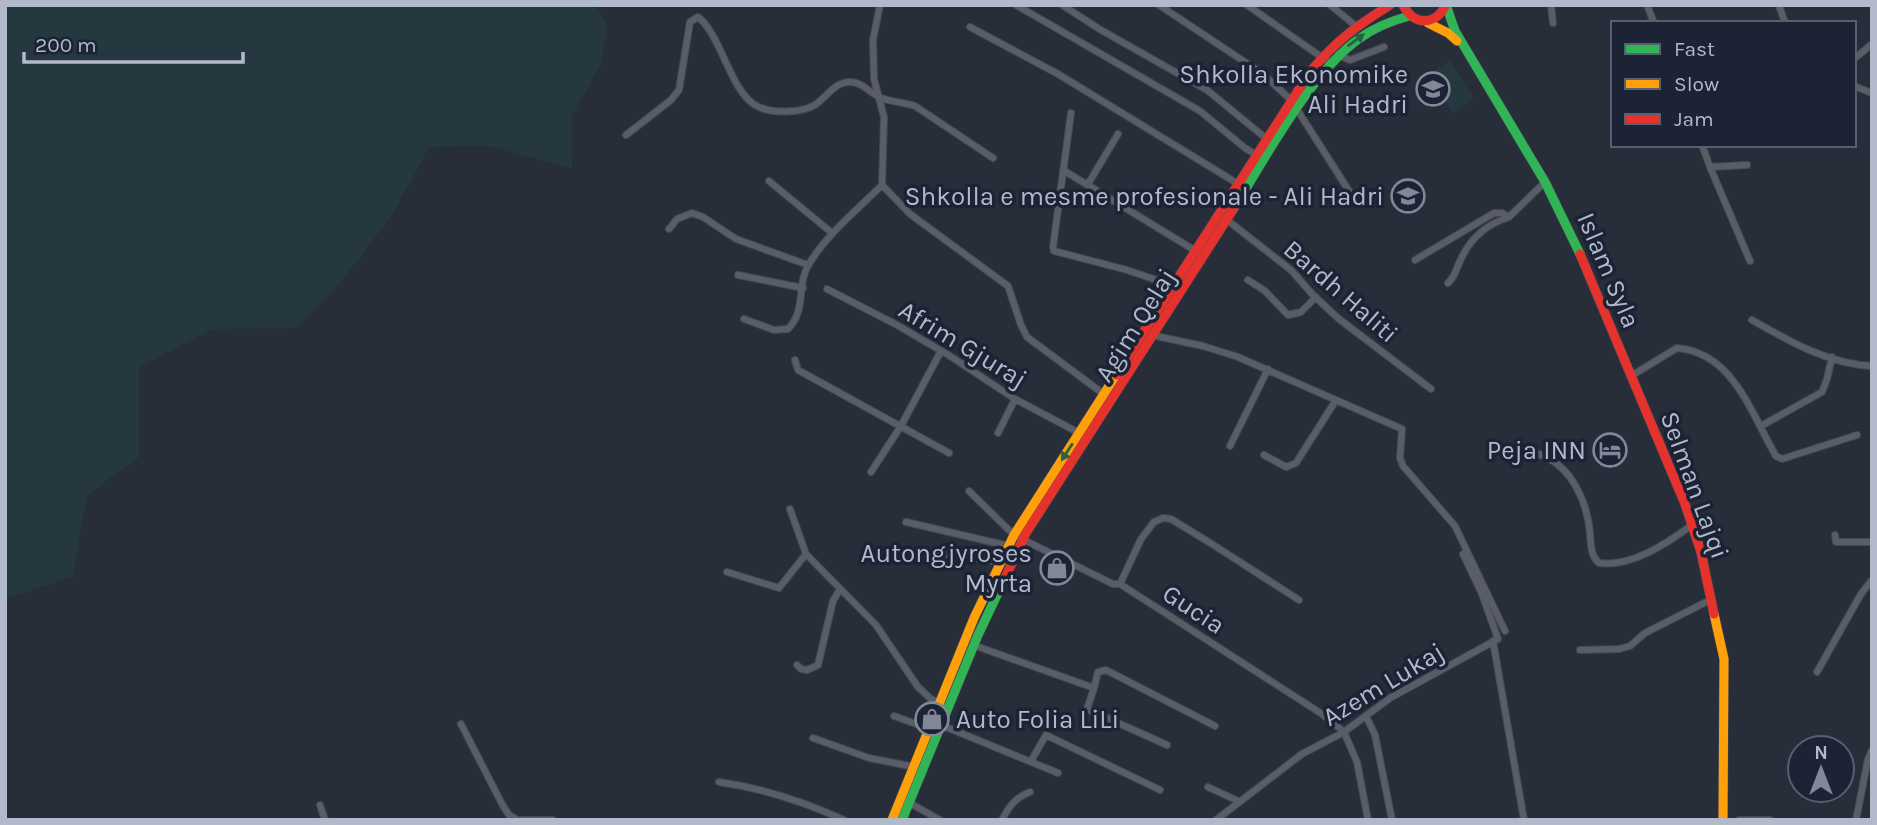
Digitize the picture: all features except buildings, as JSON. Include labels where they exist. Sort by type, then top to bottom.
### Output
[{"type":"main road","name":"Agim Qelaj","points":[[902,820],[905,801],[930,729],[944,706],[1018,537],[1149,335],[1261,157],[1291,100],[1321,57],[1356,26],[1390,5]]},
{"type":"main road","points":[[1403,5],[1409,16]]},
{"type":"main road","points":[[1426,22],[1439,17],[1446,5]]},
{"type":"main road","name":"Islam Syla","points":[[1446,5],[1455,31],[1545,182],[1569,228],[1631,376]]},
{"type":"main road","name":"Agim Qelaj","points":[[1270,142],[1338,55],[1361,35],[1388,21],[1409,16]]},
{"type":"main road","name":"Islam Syla","points":[[1409,16],[1448,33],[1465,48]]},
{"type":"main road","name":"Agim Qelaj","points":[[1149,335],[1174,286],[1227,220],[1243,186]]},
{"type":"main road","name":"Selman Lajqi","points":[[1631,376],[1692,525],[1712,599],[1724,659],[1723,820]]},
{"type":"main road","name":"Agim Qelaj","points":[[1006,563],[1009,547],[1018,537]]},
{"type":"main road","name":"Agim Qelaj","points":[[918,768],[941,725],[944,706]]},
{"type":"main road","name":"Agim Qelaj","points":[[892,820],[905,801]]},
{"type":"street","points":[[744,319],[774,330],[788,330],[799,316],[808,265],[844,219],[882,185],[884,145],[881,98],[874,79],[873,40],[880,5]]},
{"type":"street","points":[[1016,5],[1200,111],[1261,157]]},
{"type":"street","points":[[1062,5],[1207,90],[1270,142]]},
{"type":"street","points":[[1159,5],[1263,74],[1291,100],[1349,191]]},
{"type":"street","points":[[1247,5],[1330,63]]},
{"type":"street","points":[[1330,5],[1356,26]]},
{"type":"street","points":[[1551,5],[1553,23]]},
{"type":"street","points":[[626,135],[671,100],[678,90],[690,22],[698,17],[707,28],[743,94],[754,106],[799,111],[814,105],[837,85],[851,82],[862,85],[881,98],[903,101],[915,106],[993,158]]},
{"type":"street","points":[[970,27],[1058,74],[1243,186]]},
{"type":"street","points":[[1856,57],[1872,44]]},
{"type":"street","points":[[1338,55],[1350,60],[1384,47]]},
{"type":"street","name":"Agim Qelaj","points":[[1071,113],[1054,251],[1174,286]]},
{"type":"street","points":[[1088,184],[1118,134]]},
{"type":"street","points":[[1703,147],[1750,261]]},
{"type":"street","points":[[1710,167],[1747,165]]},
{"type":"street","points":[[1063,170],[1200,253]]},
{"type":"street","points":[[769,181],[832,233]]},
{"type":"street","points":[[1448,283],[1454,278],[1467,249],[1481,231],[1492,222],[1509,217],[1545,182]]},
{"type":"street","points":[[882,185],[910,214],[1008,286],[1027,337],[1108,397]]},
{"type":"street","points":[[669,229],[677,219],[692,213],[703,217],[736,239],[808,265]]},
{"type":"street","points":[[1415,260],[1494,214],[1502,213],[1509,217]]},
{"type":"street","name":"Bardh Haliti","points":[[1227,220],[1291,270],[1316,297],[1372,345],[1431,389]]},
{"type":"street","points":[[738,275],[803,288]]},
{"type":"street","points":[[1248,280],[1265,291],[1288,314],[1301,312],[1316,297]]},
{"type":"street","name":"Afrim Gjuraj","points":[[827,289],[941,351],[1015,399],[1084,435]]},
{"type":"street","points":[[1752,320],[1802,348],[1872,366]]},
{"type":"street","points":[[1149,335],[1213,348],[1268,369],[1402,429],[1400,458],[1403,466],[1455,526],[1505,631]]},
{"type":"street","points":[[1631,376],[1677,348],[1702,353],[1733,379],[1776,456],[1782,459],[1857,435]]},
{"type":"street","points":[[871,472],[901,426],[941,351]]},
{"type":"street","points":[[1761,426],[1822,392],[1828,379],[1832,357]]},
{"type":"street","points":[[795,360],[798,370],[949,453]]},
{"type":"street","points":[[1230,446],[1268,369]]},
{"type":"street","points":[[998,433],[1015,399]]},
{"type":"street","points":[[1264,455],[1286,467],[1296,463],[1336,400]]},
{"type":"street","points":[[1533,452],[1555,462],[1575,487],[1583,501],[1594,558],[1599,563],[1624,562],[1658,548],[1692,525]]},
{"type":"street","points":[[969,491],[1018,537]]},
{"type":"street","points":[[790,509],[806,554],[876,625],[918,687],[930,699],[944,706]]},
{"type":"street","points":[[1120,584],[1141,538],[1154,522],[1163,518],[1171,519],[1299,600]]},
{"type":"street","points":[[906,522],[1009,547]]},
{"type":"street","points":[[1835,535],[1836,542],[1872,542]]},
{"type":"street","name":"Gucia","points":[[1018,537],[1113,584],[1120,584],[1322,714],[1344,732]]},
{"type":"street","points":[[918,551],[1006,563]]},
{"type":"street","points":[[727,572],[779,588],[806,554]]},
{"type":"street","points":[[1463,554],[1499,637],[1493,641],[1524,820]]},
{"type":"street","points":[[1817,673],[1861,594],[1872,580]]},
{"type":"street","points":[[797,665],[807,670],[818,665],[833,601],[840,589]]},
{"type":"street","points":[[1580,650],[1607,650],[1630,646],[1645,633],[1712,599]]},
{"type":"street","name":"Azem Lukaj","points":[[1216,820],[1302,754],[1344,732],[1400,692],[1493,641]]},
{"type":"street","points":[[970,643],[1094,688]]},
{"type":"street","points":[[1167,744],[1087,709],[1098,673],[1106,670],[1215,726]]},
{"type":"street","points":[[894,716],[930,729]]},
{"type":"street","points":[[1366,716],[1377,745],[1392,820]]},
{"type":"street","points":[[461,724],[509,815],[520,820],[554,820]]},
{"type":"street","points":[[941,725],[1058,773]]},
{"type":"street","points":[[1344,732],[1357,762],[1368,820]]},
{"type":"street","points":[[1031,761],[1046,736],[1160,790]]},
{"type":"street","points":[[813,738],[869,758],[918,768]]},
{"type":"street","points":[[1856,820],[1872,750]]},
{"type":"street","points":[[719,782],[745,786],[816,807],[844,820]]},
{"type":"street","points":[[1208,787],[1238,801]]},
{"type":"street","points":[[1002,820],[1013,802],[1030,792]]},
{"type":"street","points":[[905,801],[940,820]]},
{"type":"street","points":[[320,805],[325,820]]},
{"type":"street","points":[[1740,820],[1770,820]]},
{"type":"shaded area","points":[[5,5],[595,5],[608,25],[601,63],[572,116],[572,168],[489,146],[429,147],[392,215],[340,283],[296,328],[213,329],[139,367],[139,457],[87,495],[73,577],[5,599]]},
{"type":"shaded area","points":[[1450,61],[1474,99],[1453,114],[1430,73]]},
{"type":"traffic: fast","points":[[1446,5],[1455,31],[1545,182],[1580,254]]},
{"type":"traffic: fast","points":[[1234,208],[1275,141],[1324,72],[1366,34],[1409,16]]},
{"type":"traffic: fast","points":[[902,820],[978,635],[1005,578]]},
{"type":"traffic: slow","points":[[1428,23],[1457,41]]},
{"type":"traffic: slow","points":[[892,820],[974,618],[1014,535],[1116,375]]},
{"type":"traffic: slow","points":[[1714,614],[1724,659],[1723,820]]},
{"type":"traffic: jam","points":[[1116,375],[1310,72],[1347,35],[1390,5]]},
{"type":"traffic: jam","points":[[1403,5],[1413,17],[1425,21],[1436,17],[1446,5]]},
{"type":"traffic: jam","points":[[1005,578],[1026,533],[1234,208]]},
{"type":"traffic: jam","points":[[1580,254],[1685,504],[1701,552],[1714,614]]},
{"type":"place","name":"Shkolla Ekonomike Ali Hadri","points":[[1433,89]]},
{"type":"place","name":"Shkolla e mesme profesionale - Ali Hadri","points":[[1408,196]]},
{"type":"place","name":"Peja INN","points":[[1610,450]]},
{"type":"place","name":"Autongjyroses Myrta","points":[[1057,568]]},
{"type":"place","name":"Auto Folia LiLi","points":[[932,719]]}]
